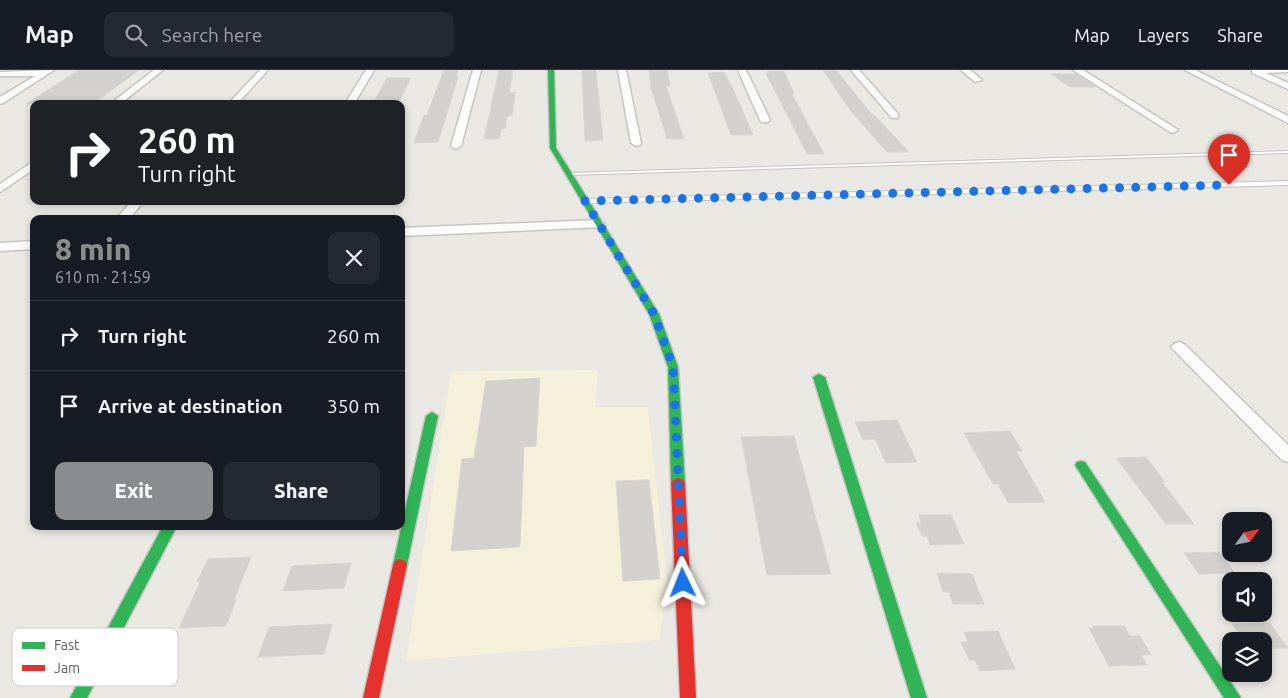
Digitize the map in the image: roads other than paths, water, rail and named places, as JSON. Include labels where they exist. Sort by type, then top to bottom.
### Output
[{"type":"street","points":[[119,100],[159,70]]},
{"type":"street","points":[[236,100],[264,70]]},
{"type":"street","points":[[351,100],[370,70]]},
{"type":"street","points":[[456,146],[477,70]]},
{"type":"street","points":[[551,70],[553,148],[654,314],[673,367],[688,698]]},
{"type":"street","points":[[622,70],[636,144]]},
{"type":"street","points":[[742,70],[765,120]]},
{"type":"street","points":[[854,70],[895,116]]},
{"type":"street","points":[[965,70],[978,80]]},
{"type":"street","points":[[1077,70],[1173,130]]},
{"type":"street","points":[[1189,70],[1288,120]]},
{"type":"street","points":[[1288,70],[1254,71],[1288,86]]},
{"type":"street","points":[[0,74],[48,71]]},
{"type":"street","points":[[0,100],[48,71]]},
{"type":"street","points":[[0,189],[30,167]]},
{"type":"street","points":[[126,215],[134,205]]},
{"type":"street","points":[[405,232],[599,224]]},
{"type":"street","points":[[0,246],[30,245]]},
{"type":"street","points":[[1179,347],[1288,456]]},
{"type":"street","points":[[819,377],[919,698]]},
{"type":"street","points":[[371,698],[432,416]]},
{"type":"street","points":[[1081,465],[1233,698]]},
{"type":"street","points":[[115,628],[168,530]]},
{"type":"street","points":[[78,698],[84,686]]},
{"type":"lane","points":[[569,174],[1288,152]]},
{"type":"lane","points":[[585,201],[1288,183]]}]
